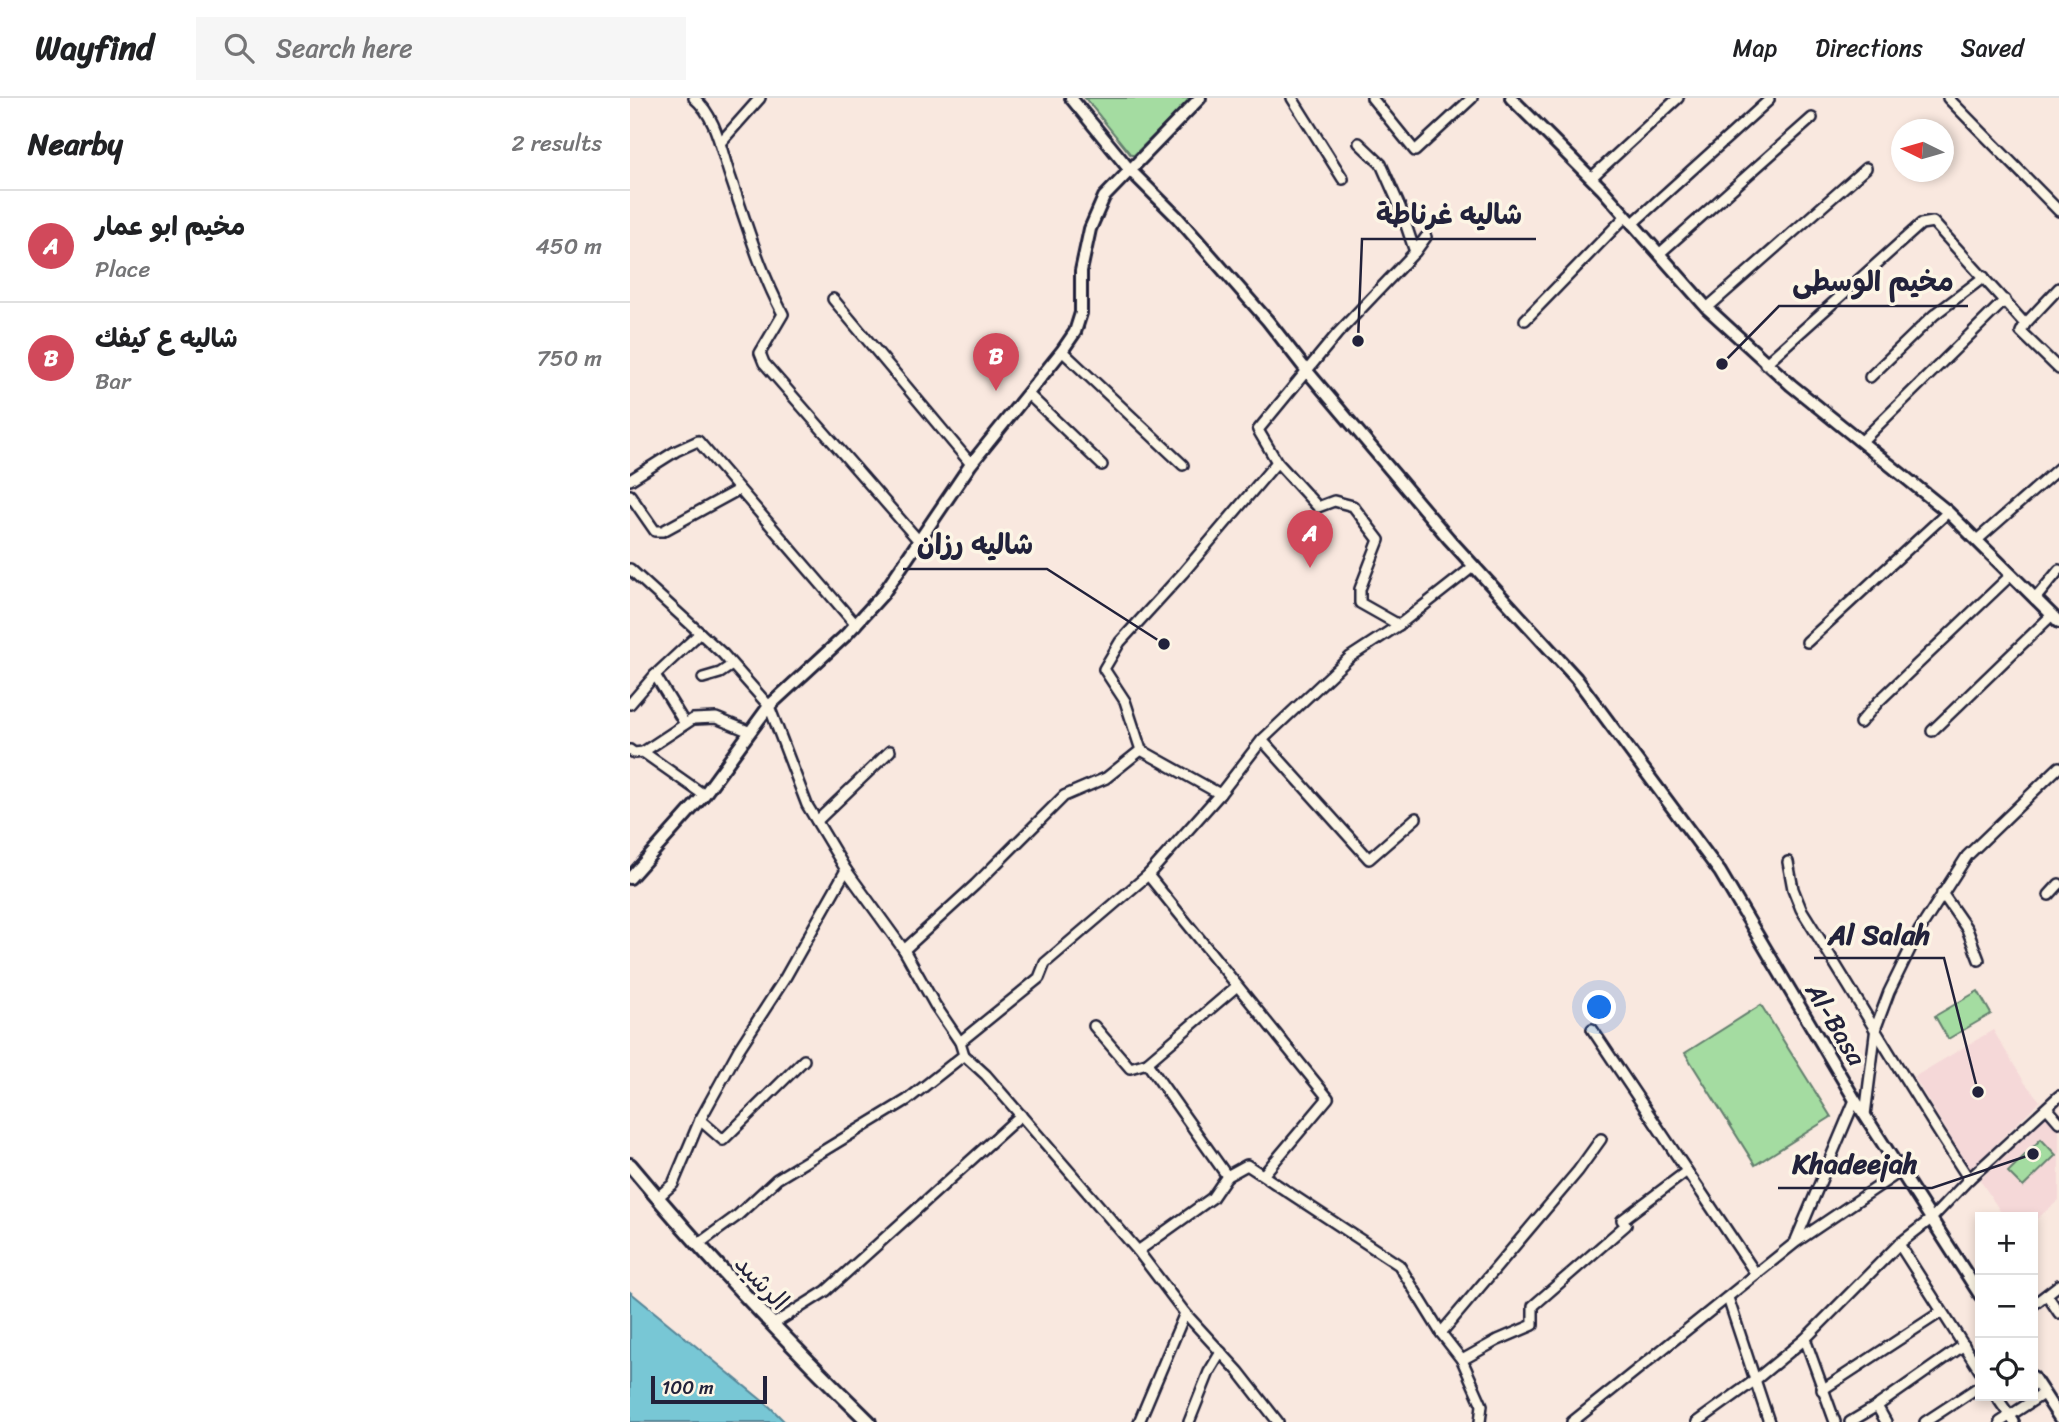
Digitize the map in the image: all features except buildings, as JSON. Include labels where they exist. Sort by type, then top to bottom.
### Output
[{"type":"main road","name":"الرشيد","points":[[630,1165],[697,1245],[869,1422]]},
{"type":"street","points":[[694,98],[707,102],[764,274],[783,314],[760,353],[764,363],[919,541]]},
{"type":"street","points":[[720,143],[760,98]]},
{"type":"street","name":"Al-Basa","points":[[1071,98],[1129,169],[1177,217],[1231,279],[1449,539],[1576,678],[1720,872],[1855,1100],[1975,1288]]},
{"type":"street","points":[[630,878],[704,795],[748,731],[769,706],[856,625],[883,594],[971,464],[1062,351],[1075,332],[1081,313],[1081,271],[1090,229],[1104,197],[1200,98]]},
{"type":"street","points":[[1292,98],[1343,179]]},
{"type":"street","points":[[1372,98],[1415,151],[1472,98]]},
{"type":"street","points":[[1511,98],[1591,178],[1707,308],[1765,364],[1948,512],[2056,619],[1932,731]]},
{"type":"street","points":[[1591,178],[1678,98]]},
{"type":"street","points":[[1948,98],[2059,211]]},
{"type":"street","points":[[1525,320],[1629,220],[1769,100]]},
{"type":"street","points":[[1659,254],[1812,118]]},
{"type":"street","points":[[1359,143],[1381,164],[1400,207],[1415,252]]},
{"type":"street","points":[[1707,308],[1866,168]]},
{"type":"street","points":[[1765,364],[1921,224],[1933,222],[2025,324]]},
{"type":"street","points":[[1399,625],[1360,603],[1360,589],[1379,540],[1353,506],[1334,501],[1318,508],[1278,462],[1258,430],[1337,334],[1426,237]]},
{"type":"street","points":[[1870,377],[1934,316],[1984,276]]},
{"type":"street","points":[[2059,288],[2025,324],[2021,332],[2059,369]]},
{"type":"street","points":[[833,299],[971,464]]},
{"type":"street","points":[[1862,441],[2005,300]]},
{"type":"street","points":[[1062,351],[1182,465]]},
{"type":"street","points":[[1028,394],[1102,464]]},
{"type":"street","points":[[630,480],[698,441],[856,625]]},
{"type":"street","points":[[1220,794],[1141,750],[1125,701],[1104,669],[1120,642],[1184,573],[1278,462]]},
{"type":"street","points":[[1977,540],[2059,468]]},
{"type":"street","points":[[630,495],[655,531],[663,531],[738,490]]},
{"type":"street","points":[[1807,642],[1948,512]]},
{"type":"street","points":[[960,1042],[1038,978],[1045,963],[1147,875],[1220,794],[1262,740],[1350,657],[1399,625],[1474,566]]},
{"type":"street","points":[[630,569],[700,633],[769,706],[807,805],[846,870],[904,950],[960,1042],[964,1055],[986,1075],[1138,1251],[1185,1313],[1278,1422]]},
{"type":"street","points":[[2035,599],[2059,570]]},
{"type":"street","points":[[1860,723],[1879,701],[2010,576]]},
{"type":"street","points":[[630,704],[655,674],[700,633]]},
{"type":"street","points":[[703,678],[720,673],[732,665]]},
{"type":"street","points":[[655,674],[685,723]]},
{"type":"street","points":[[630,750],[634,753],[643,752],[693,719],[716,718],[748,731]]},
{"type":"street","points":[[1262,740],[1369,859],[1416,818]]},
{"type":"street","points":[[904,950],[975,885],[1064,796],[1107,778],[1141,750]]},
{"type":"street","points":[[817,821],[890,751]]},
{"type":"street","points":[[643,752],[704,795]]},
{"type":"street","points":[[1866,1115],[1876,1027],[1919,931],[1967,856],[2059,767]]},
{"type":"street","points":[[1788,862],[1793,889],[1801,909],[1876,1027],[1915,1097],[1969,1178]]},
{"type":"street","points":[[657,1198],[673,1184],[700,1120],[738,1049],[785,978],[846,870]]},
{"type":"street","points":[[1147,875],[1328,1098],[1264,1174]]},
{"type":"street","points":[[2049,895],[2059,884]]},
{"type":"street","points":[[1942,893],[1967,929],[1979,960]]},
{"type":"street","points":[[1094,1026],[1130,1068],[1147,1063],[1237,986]]},
{"type":"street","points":[[1592,1029],[1756,1274]]},
{"type":"street","points":[[697,1245],[737,1216],[777,1179],[907,1100],[964,1055]]},
{"type":"street","points":[[700,1120],[723,1140],[804,1060]]},
{"type":"street","points":[[1147,1063],[1227,1176]]},
{"type":"street","points":[[1697,1422],[1754,1381],[1805,1339],[1899,1244],[1931,1219],[1969,1178],[2059,1096]]},
{"type":"street","points":[[1796,1241],[1855,1100]]},
{"type":"street","points":[[2047,1108],[2059,1122]]},
{"type":"street","points":[[772,1325],[826,1291],[1021,1115]]},
{"type":"street","points":[[1441,1333],[1578,1171],[1601,1139]]},
{"type":"street","points":[[1138,1251],[1212,1198],[1227,1176],[1247,1165],[1399,1265],[1441,1333],[1462,1360],[1482,1405],[1480,1422]]},
{"type":"street","points":[[1462,1360],[1533,1325],[1534,1306],[1626,1225],[1622,1220],[1687,1171]]},
{"type":"street","points":[[1572,1422],[1796,1241],[1901,1171]]},
{"type":"street","points":[[1899,1244],[1975,1363]]},
{"type":"street","points":[[2038,1301],[2059,1285]]},
{"type":"street","points":[[2047,1295],[2059,1313]]},
{"type":"street","points":[[1728,1298],[1769,1422]]},
{"type":"street","points":[[1822,1390],[1941,1312]]},
{"type":"street","points":[[1139,1422],[1185,1313]]},
{"type":"street","points":[[1805,1339],[1835,1422]]},
{"type":"street","points":[[1850,1422],[1964,1345]]},
{"type":"street","points":[[1189,1422],[1209,1372],[1221,1352]]},
{"type":"street","points":[[2038,1386],[2059,1417]]},
{"type":"street","points":[[1925,1422],[1975,1389]]},
{"type":"street","points":[[2000,1422],[2012,1419],[2043,1394]]},
{"type":"street","points":[[1999,1401],[2012,1419]]},
{"type":"street","points":[[1877,1406],[1886,1422]]},
{"type":"shaded area","points":[[1993,1030],[2025,1083],[2040,1101],[1970,1169],[1914,1077]]},
{"type":"shaded area","points":[[2048,1115],[2059,1129],[2059,1200],[2038,1218],[2038,1212],[2001,1212],[1980,1180]]},
{"type":"green space","points":[[1085,98],[1192,98],[1131,155]]},
{"type":"green space","points":[[1978,991],[1991,1014],[1948,1039],[1935,1016]]},
{"type":"green space","points":[[1761,1005],[1831,1117],[1755,1165],[1685,1053]]},
{"type":"green space","points":[[2041,1139],[2056,1155],[2023,1187],[2008,1172]]},
{"type":"water","points":[[630,1292],[770,1407],[785,1422],[630,1422]]},
{"type":"place","name":"شاليه غرناطة","points":[[1358,341]]},
{"type":"place","name":"مخيم الوسطى","points":[[1722,364]]},
{"type":"place","name":"شاليه ع كيفك","points":[[996,391]]},
{"type":"place","name":"مخيم ابو عمار","points":[[1310,568]]},
{"type":"place","name":"شاليه رزان","points":[[1164,644]]},
{"type":"place","name":"Al Salah","points":[[1978,1092]]},
{"type":"place","name":"Khadeejah","points":[[2033,1154]]}]
